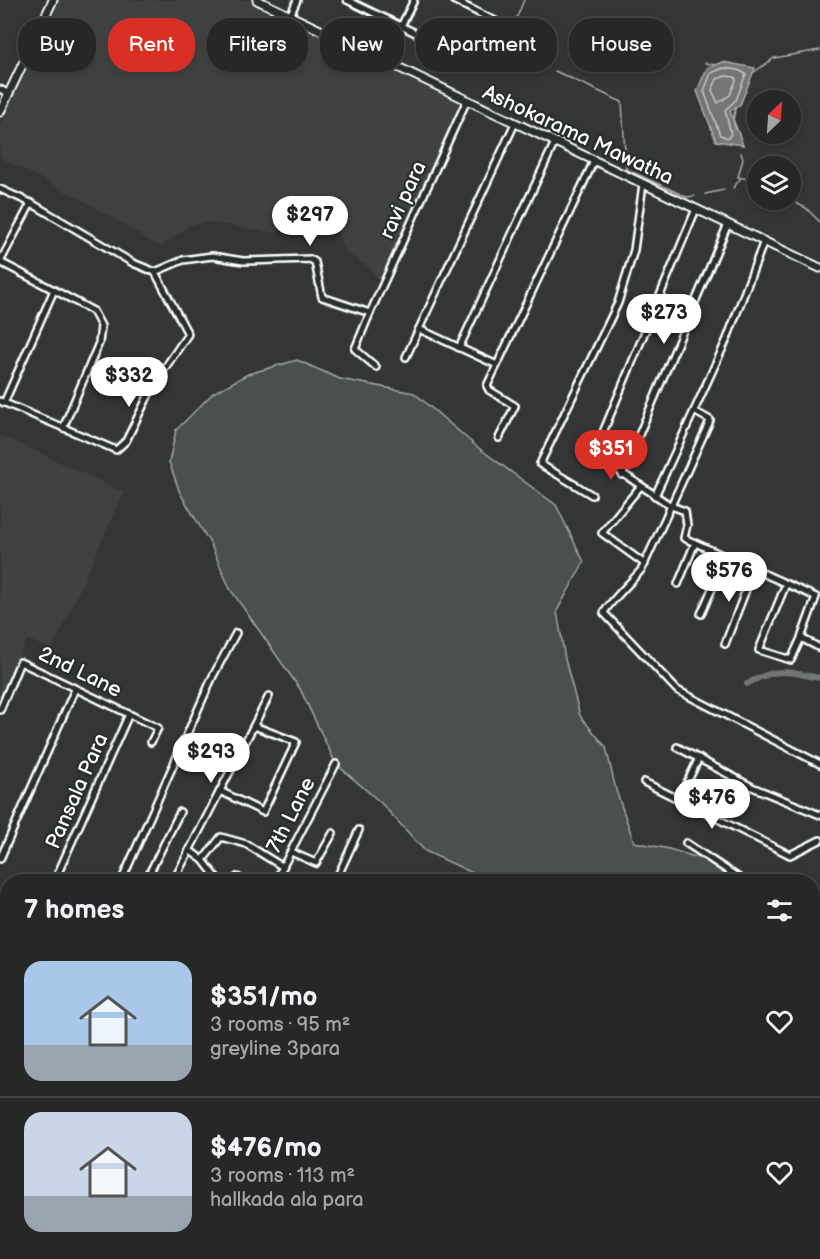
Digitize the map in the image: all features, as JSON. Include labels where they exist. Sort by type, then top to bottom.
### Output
[{"type":"street","points":[[0,112],[53,0]]},
{"type":"street","name":"Ashokarama Mawatha","points":[[256,0],[320,30]]},
{"type":"street","points":[[290,16],[297,0]]},
{"type":"street","points":[[346,0],[383,18]]},
{"type":"street","points":[[404,22],[414,0]]},
{"type":"street","points":[[453,0],[489,18]]},
{"type":"street","name":"Ashokarama Mawatha","points":[[404,70],[820,268]]},
{"type":"street","points":[[0,89],[9,94]]},
{"type":"street","name":"ravi para","points":[[376,367],[355,349],[467,100]]},
{"type":"street","points":[[406,357],[515,123]]},
{"type":"street","points":[[459,348],[555,142]]},
{"type":"street","points":[[499,438],[515,406],[489,390],[487,386],[594,161]]},
{"type":"street","points":[[592,495],[540,465],[618,303],[634,250],[643,184]]},
{"type":"street","points":[[0,189],[31,203],[133,263],[155,272],[188,334],[154,384],[126,441],[116,450],[2,402],[54,290]]},
{"type":"street","points":[[31,203],[0,262],[94,312],[102,330],[99,343],[63,428]]},
{"type":"street","points":[[696,209],[594,454],[640,487],[671,506],[685,511],[687,525],[684,538],[816,597],[791,660],[759,650],[786,584]]},
{"type":"street","points":[[622,475],[728,224]]},
{"type":"street","points":[[655,496],[741,307],[764,242]]},
{"type":"street","points":[[155,272],[183,260],[212,256],[243,261],[310,259],[315,262],[322,297],[370,314]]},
{"type":"street","points":[[419,329],[497,365]]},
{"type":"street","points":[[694,411],[710,420],[645,564],[628,587],[605,608],[604,613],[677,690],[820,764]]},
{"type":"street","points":[[640,487],[602,533],[645,564]]},
{"type":"street","points":[[678,584],[695,543]]},
{"type":"street","points":[[701,614],[726,557]]},
{"type":"street","points":[[725,644],[754,569]]},
{"type":"street","points":[[125,874],[213,676],[236,633]]},
{"type":"street","points":[[801,638],[820,648]]},
{"type":"street","name":"2nd Lane","points":[[0,710],[20,662],[158,728],[151,742]]},
{"type":"street","points":[[0,859],[75,690]]},
{"type":"street","points":[[177,874],[269,696]]},
{"type":"street","name":"Pansala Para","points":[[58,874],[129,714]]},
{"type":"street","points":[[220,791],[263,812],[296,742],[254,726]]},
{"type":"street","points":[[677,747],[752,787],[820,815]]},
{"type":"street","points":[[679,799],[699,758]]},
{"type":"street","name":"7th Lane","points":[[279,874],[336,764]]},
{"type":"street","points":[[644,782],[790,855],[820,840]]},
{"type":"street","points":[[149,874],[180,812]]},
{"type":"street","points":[[339,874],[359,830]]},
{"type":"street","points":[[291,852],[316,862],[333,833]]},
{"type":"street","points":[[203,860],[221,837],[246,844],[283,867]]},
{"type":"street","points":[[686,843],[733,874]]},
{"type":"street","points":[[189,850],[203,860],[214,874]]},
{"type":"shaded area","points":[[57,0],[247,0],[285,18],[207,18],[207,72],[308,72],[308,29],[320,34],[320,72],[400,72],[466,103],[380,280],[367,266],[345,252],[333,221],[287,220],[277,233],[205,222],[190,225],[160,247],[86,202],[0,157],[0,125],[24,72],[96,72],[96,18],[49,18]]},
{"type":"shaded area","points":[[297,360],[340,379],[414,393],[476,446],[556,505],[584,562],[557,611],[565,659],[580,716],[606,747],[616,790],[634,842],[669,849],[721,865],[734,874],[475,874],[425,851],[380,802],[336,764],[300,689],[230,589],[210,543],[180,493],[169,462],[176,430],[213,393],[248,374]]},
{"type":"shaded area","points":[[0,435],[124,492],[52,650],[27,639],[0,699]]},
{"type":"water","points":[[723,62],[755,68],[740,105],[730,111],[743,145],[716,141],[697,91],[707,68]]},
{"type":"waterway","points":[[516,18],[524,0]]},
{"type":"waterway","points":[[753,73],[774,58],[820,50]]},
{"type":"waterway","points":[[705,63],[716,65]]},
{"type":"waterway","points":[[557,72],[622,102],[626,169],[687,197],[695,196]]},
{"type":"waterway","points":[[736,106],[733,120],[736,131]]},
{"type":"waterway","points":[[741,153],[743,159],[738,177],[747,179]]},
{"type":"waterway","points":[[733,188],[740,179]]},
{"type":"waterway","points":[[705,194],[724,190]]},
{"type":"waterway","points":[[801,206],[820,222]]},
{"type":"waterway","points":[[747,684],[758,678],[783,672],[820,678]]}]
